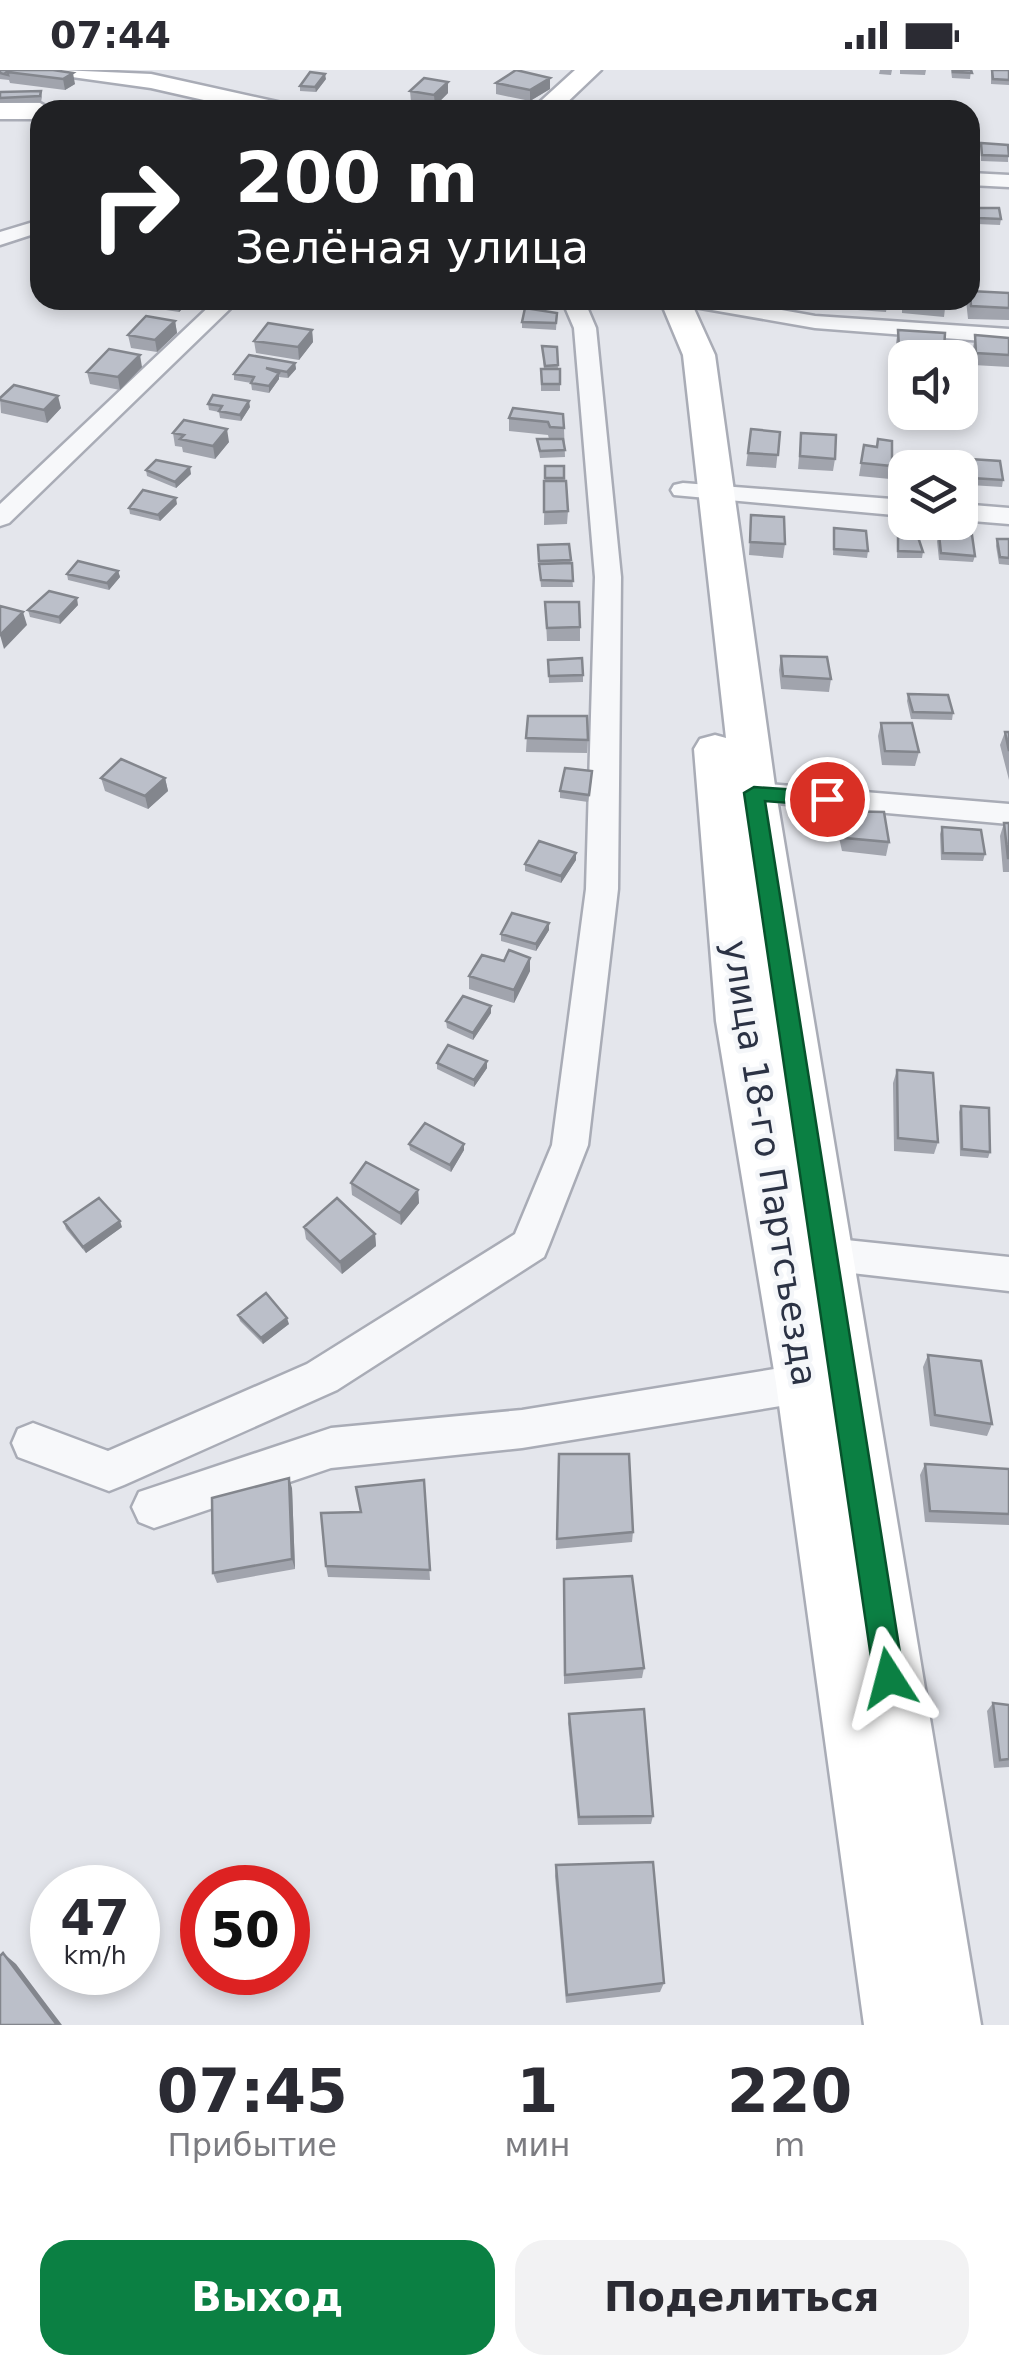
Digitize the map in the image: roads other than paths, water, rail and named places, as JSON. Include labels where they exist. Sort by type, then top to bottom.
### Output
[{"type":"main road","points":[[72,70],[151,81],[237,100]]},
{"type":"main road","points":[[555,100],[589,70]]},
{"type":"main road","points":[[0,112],[30,110]]},
{"type":"main road","name":"улица 18-го Партсъезда","points":[[658,310],[673,352],[700,492],[737,792],[741,1021],[803,1252],[943,2025]]},
{"type":"main road","name":"улица 18-го Партсъезда","points":[[679,310],[699,355],[700,492]]},
{"type":"main road","name":"улица 18-го Партсъезда","points":[[803,1252],[804,1383],[902,2025]]},
{"type":"street","points":[[980,179],[1009,180]]},
{"type":"street","points":[[0,239],[30,229]]},
{"type":"street","points":[[0,518],[218,310]]},
{"type":"street","points":[[33,1443],[108,1471],[322,1378],[530,1245],[570,1145],[602,890],[608,578],[585,328],[577,310]]},
{"type":"street","points":[[747,310],[816,322],[1009,336]]},
{"type":"street","points":[[700,492],[888,507]]},
{"type":"street","points":[[978,513],[1009,516]]},
{"type":"street","points":[[737,792],[1009,814]]},
{"type":"street","points":[[803,1252],[1009,1274]]},
{"type":"street","points":[[154,1507],[330,1448],[522,1429],[804,1383]]}]
